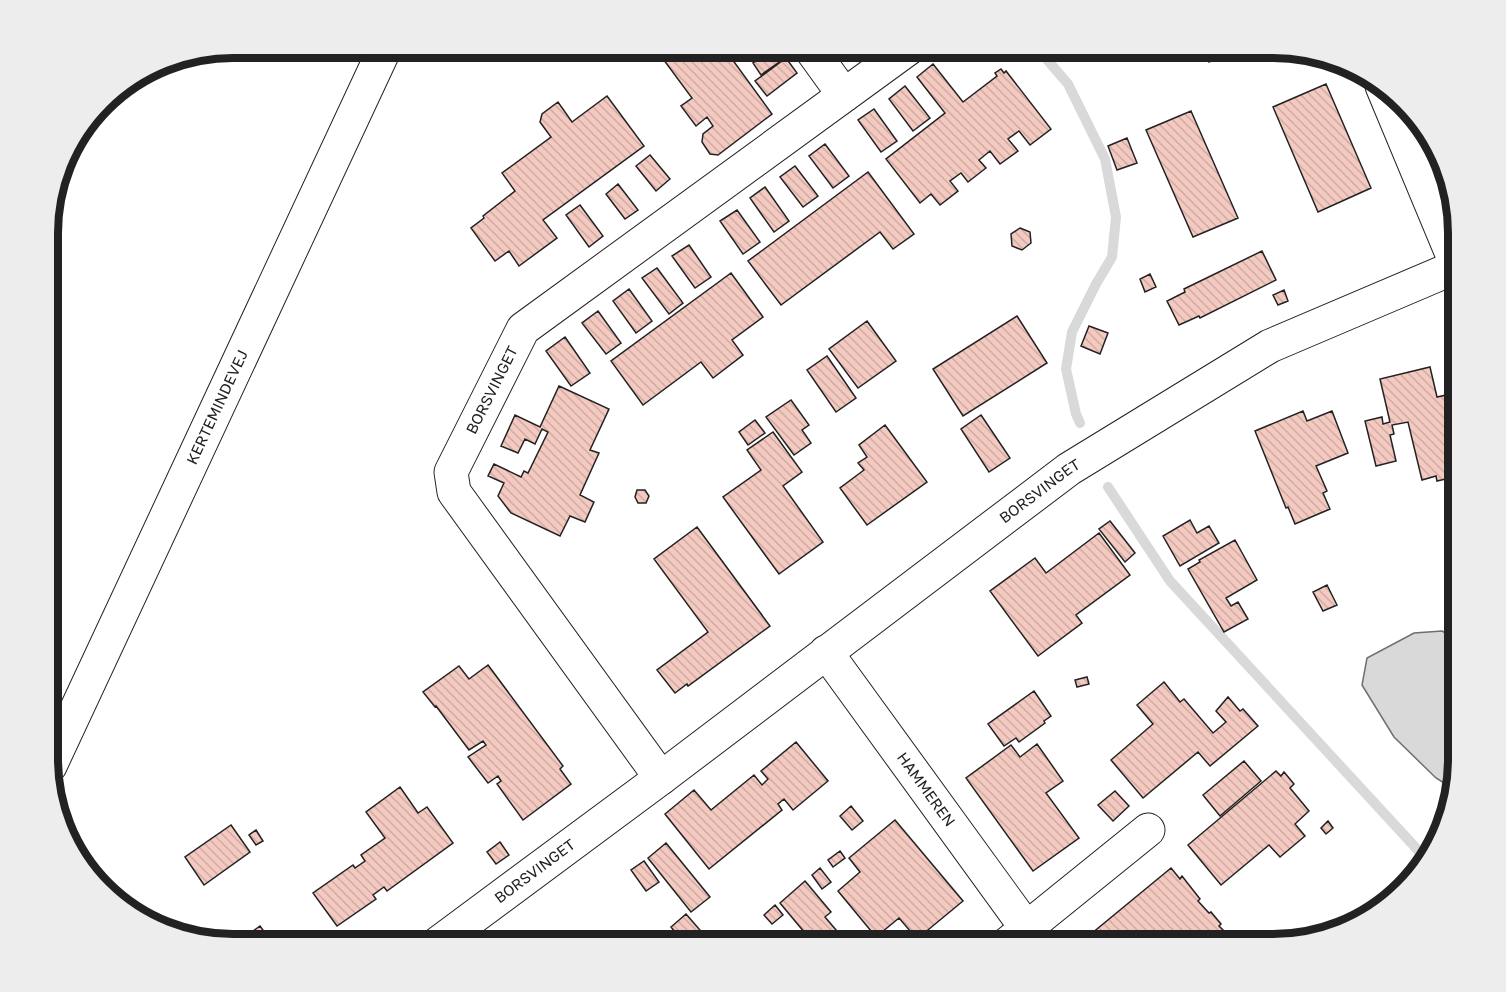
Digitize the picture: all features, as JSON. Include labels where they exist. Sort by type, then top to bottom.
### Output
[{"type":"street","name":"KERTEMINDEVEJ","points":[[58,749],[380,58]]},
{"type":"street","points":[[817,58],[844,95]]},
{"type":"street","name":"BORSVINGET","points":[[661,777],[454,492],[451,472],[523,329],[895,58]]},
{"type":"street","points":[[1389,103],[1447,242]]},
{"type":"street","name":"BORSVINGET","points":[[451,934],[1069,469],[1270,346],[1447,270]]},
{"type":"street","name":"HAMMEREN","points":[[826,652],[1020,933]]},
{"type":"street","name":"HAMMEREN","points":[[1029,933],[1148,830]]},
{"type":"shaded area","points":[[1442,631],[1447,634],[1445,784],[1436,778],[1394,737],[1362,685],[1367,658],[1414,633]]},
{"type":"building","points":[[662,58],[731,58],[772,114],[718,155],[710,154],[702,142],[703,134],[713,126],[707,117],[696,126],[681,106],[692,98]]},
{"type":"building","points":[[760,58],[785,58],[761,75],[753,63]]},
{"type":"building","points":[[786,58],[797,73],[767,96],[755,81]]},
{"type":"building","points":[[933,64],[963,102],[997,76],[995,73],[1001,69],[1004,73],[1006,71],[1051,129],[1030,145],[1019,131],[1008,139],[1018,151],[1000,164],[990,151],[979,160],[986,168],[968,182],[961,173],[950,181],[958,191],[940,205],[931,194],[920,203],[886,159],[945,113],[917,77]]},
{"type":"building","points":[[1326,84],[1371,188],[1318,212],[1273,107]]},
{"type":"building","points":[[905,86],[930,118],[913,131],[889,99]]},
{"type":"building","points":[[607,96],[644,146],[543,220],[557,238],[519,266],[509,251],[495,261],[471,228],[515,191],[502,173],[551,137],[540,122],[542,114],[558,102],[572,122]]},
{"type":"building","points":[[874,109],[897,141],[881,152],[858,120]]},
{"type":"building","points":[[1191,111],[1238,218],[1193,237],[1146,130]]},
{"type":"building","points":[[1127,138],[1137,163],[1117,170],[1108,146]]},
{"type":"building","points":[[825,144],[849,176],[833,188],[809,156]]},
{"type":"building","points":[[650,155],[670,179],[656,191],[636,166]]},
{"type":"building","points":[[795,166],[818,196],[803,207],[780,177]]},
{"type":"building","points":[[868,172],[914,234],[893,249],[880,232],[781,305],[748,261]]},
{"type":"building","points":[[618,184],[638,210],[625,219],[606,194]]},
{"type":"building","points":[[765,187],[789,221],[774,232],[750,198]]},
{"type":"building","points":[[580,205],[603,236],[589,247],[566,215]]},
{"type":"building","points":[[737,210],[760,242],[743,254],[720,221]]},
{"type":"building","points":[[1020,228],[1030,232],[1031,243],[1022,250],[1012,246],[1011,234]]},
{"type":"building","points":[[689,245],[711,277],[695,288],[672,256]]},
{"type":"building","points":[[1262,251],[1276,280],[1200,318],[1199,316],[1179,325],[1167,301],[1185,292],[1184,289]]},
{"type":"building","points":[[657,268],[683,303],[669,314],[642,278]]},
{"type":"building","points":[[731,273],[763,317],[732,340],[743,355],[713,378],[701,362],[643,405],[611,361]]},
{"type":"building","points":[[1150,274],[1156,287],[1145,292],[1140,279]]},
{"type":"building","points":[[629,289],[652,321],[636,333],[613,301]]},
{"type":"building","points":[[1284,290],[1288,301],[1278,305],[1273,295]]},
{"type":"building","points":[[598,311],[621,343],[606,354],[582,323]]},
{"type":"building","points":[[1017,316],[1047,363],[963,416],[933,369]]},
{"type":"building","points":[[867,321],[896,361],[858,388],[829,349]]},
{"type":"building","points":[[1089,326],[1108,333],[1100,354],[1081,346]]},
{"type":"building","points":[[565,337],[590,373],[571,386],[546,351]]},
{"type":"building","points":[[827,356],[856,398],[836,412],[807,370]]},
{"type":"building","points":[[1430,367],[1437,397],[1447,395],[1447,479],[1437,481],[1436,476],[1422,480],[1408,422],[1392,425],[1394,434],[1390,435],[1396,461],[1376,466],[1365,421],[1382,417],[1383,424],[1390,422],[1380,379]]},
{"type":"building","points":[[559,386],[609,409],[590,450],[599,453],[580,495],[594,502],[585,522],[570,516],[560,536],[511,513],[498,496],[504,483],[488,476],[494,464],[521,477],[524,471],[528,473],[548,432],[542,429],[535,444],[525,439],[518,453],[501,446],[515,415],[540,427]]},
{"type":"building","points":[[791,400],[809,425],[802,430],[811,443],[794,455],[766,417]]},
{"type":"building","points":[[1303,411],[1307,421],[1332,411],[1348,453],[1316,466],[1327,491],[1323,493],[1330,509],[1295,524],[1288,507],[1286,508],[1255,431]]},
{"type":"building","points":[[981,415],[1010,458],[989,472],[961,429]]},
{"type":"building","points":[[755,420],[765,433],[748,445],[739,432]]},
{"type":"building","points":[[885,425],[927,482],[867,525],[840,488],[864,470],[858,463],[867,457],[859,445]]},
{"type":"building","points":[[773,432],[802,472],[783,486],[823,542],[779,574],[723,497],[761,470],[747,450]]},
{"type":"building","points":[[637,490],[645,490],[649,496],[646,503],[638,503],[635,497]]},
{"type":"building","points":[[1190,520],[1197,533],[1209,526],[1219,543],[1180,566],[1163,536]]},
{"type":"building","points":[[1110,521],[1135,553],[1125,562],[1099,529]]},
{"type":"building","points":[[697,527],[770,626],[675,693],[657,670],[708,632],[654,559]]},
{"type":"building","points":[[1099,533],[1130,575],[1076,615],[1082,623],[1038,656],[990,591],[1035,558],[1046,573]]},
{"type":"building","points":[[1235,540],[1257,580],[1226,598],[1231,606],[1238,602],[1248,619],[1224,632],[1188,569],[1200,562],[1199,560]]},
{"type":"building","points":[[1327,585],[1337,605],[1323,611],[1313,592]]},
{"type":"building","points":[[488,665],[563,766],[560,769],[571,784],[523,820],[497,784],[501,781],[498,776],[488,783],[468,757],[486,745],[483,741],[469,750],[423,692],[459,666],[469,679]]},
{"type":"building","points":[[1087,677],[1089,684],[1077,687],[1075,680]]},
{"type":"building","points":[[1164,682],[1180,702],[1184,699],[1213,733],[1226,722],[1216,711],[1228,697],[1258,726],[1210,766],[1198,752],[1143,798],[1111,760],[1153,724],[1137,705]]},
{"type":"building","points":[[1034,691],[1051,716],[1019,742],[1016,738],[1004,746],[988,724]]},
{"type":"building","points":[[796,742],[828,781],[793,810],[784,799],[778,804],[782,810],[709,869],[665,814],[694,790],[711,810],[754,775],[762,785],[768,779],[761,771]]},
{"type":"building","points":[[1037,744],[1063,781],[1046,793],[1079,838],[1033,871],[966,778],[1011,745],[1020,757]]},
{"type":"building","points":[[1244,761],[1261,781],[1220,816],[1203,795]]},
{"type":"building","points":[[1276,771],[1281,776],[1284,772],[1294,784],[1290,788],[1309,811],[1295,824],[1305,836],[1280,857],[1269,845],[1221,885],[1188,845]]},
{"type":"building","points":[[400,787],[418,813],[427,807],[453,843],[387,891],[384,887],[373,895],[376,899],[337,926],[313,893],[353,865],[355,868],[365,861],[361,855],[385,838],[366,812]]},
{"type":"building","points":[[1115,791],[1129,806],[1113,821],[1098,805]]},
{"type":"building","points":[[851,806],[863,821],[852,830],[840,816]]},
{"type":"building","points":[[895,820],[963,901],[924,933],[912,933],[899,918],[880,933],[873,933],[838,891],[860,872],[849,858]]},
{"type":"building","points":[[1328,821],[1333,828],[1326,834],[1321,828]]},
{"type":"building","points":[[231,825],[250,852],[204,885],[185,857]]},
{"type":"building","points":[[256,830],[263,841],[256,845],[249,835]]},
{"type":"building","points":[[500,842],[509,855],[496,864],[487,852]]},
{"type":"building","points":[[666,843],[710,897],[691,912],[648,858]]},
{"type":"building","points":[[840,851],[845,858],[833,867],[828,860]]},
{"type":"building","points":[[644,861],[659,882],[646,891],[631,870]]},
{"type":"building","points":[[820,868],[831,882],[822,889],[812,875]]},
{"type":"building","points":[[1171,868],[1180,879],[1182,876],[1200,899],[1198,901],[1209,913],[1211,912],[1225,932],[1224,933],[1092,933]]},
{"type":"building","points":[[805,881],[831,912],[825,917],[839,933],[804,933],[780,903]]},
{"type":"building","points":[[775,905],[783,915],[772,924],[764,915]]},
{"type":"building","points":[[686,914],[703,934],[676,934],[671,927]]},
{"type":"building","points":[[260,926],[266,934],[249,934]]},
{"type":"waterway","points":[[1046,58],[1068,84],[1105,159],[1116,217],[1112,257],[1072,332],[1066,369],[1080,423]]},
{"type":"waterway","points":[[1108,487],[1170,581],[1420,852]]}]
